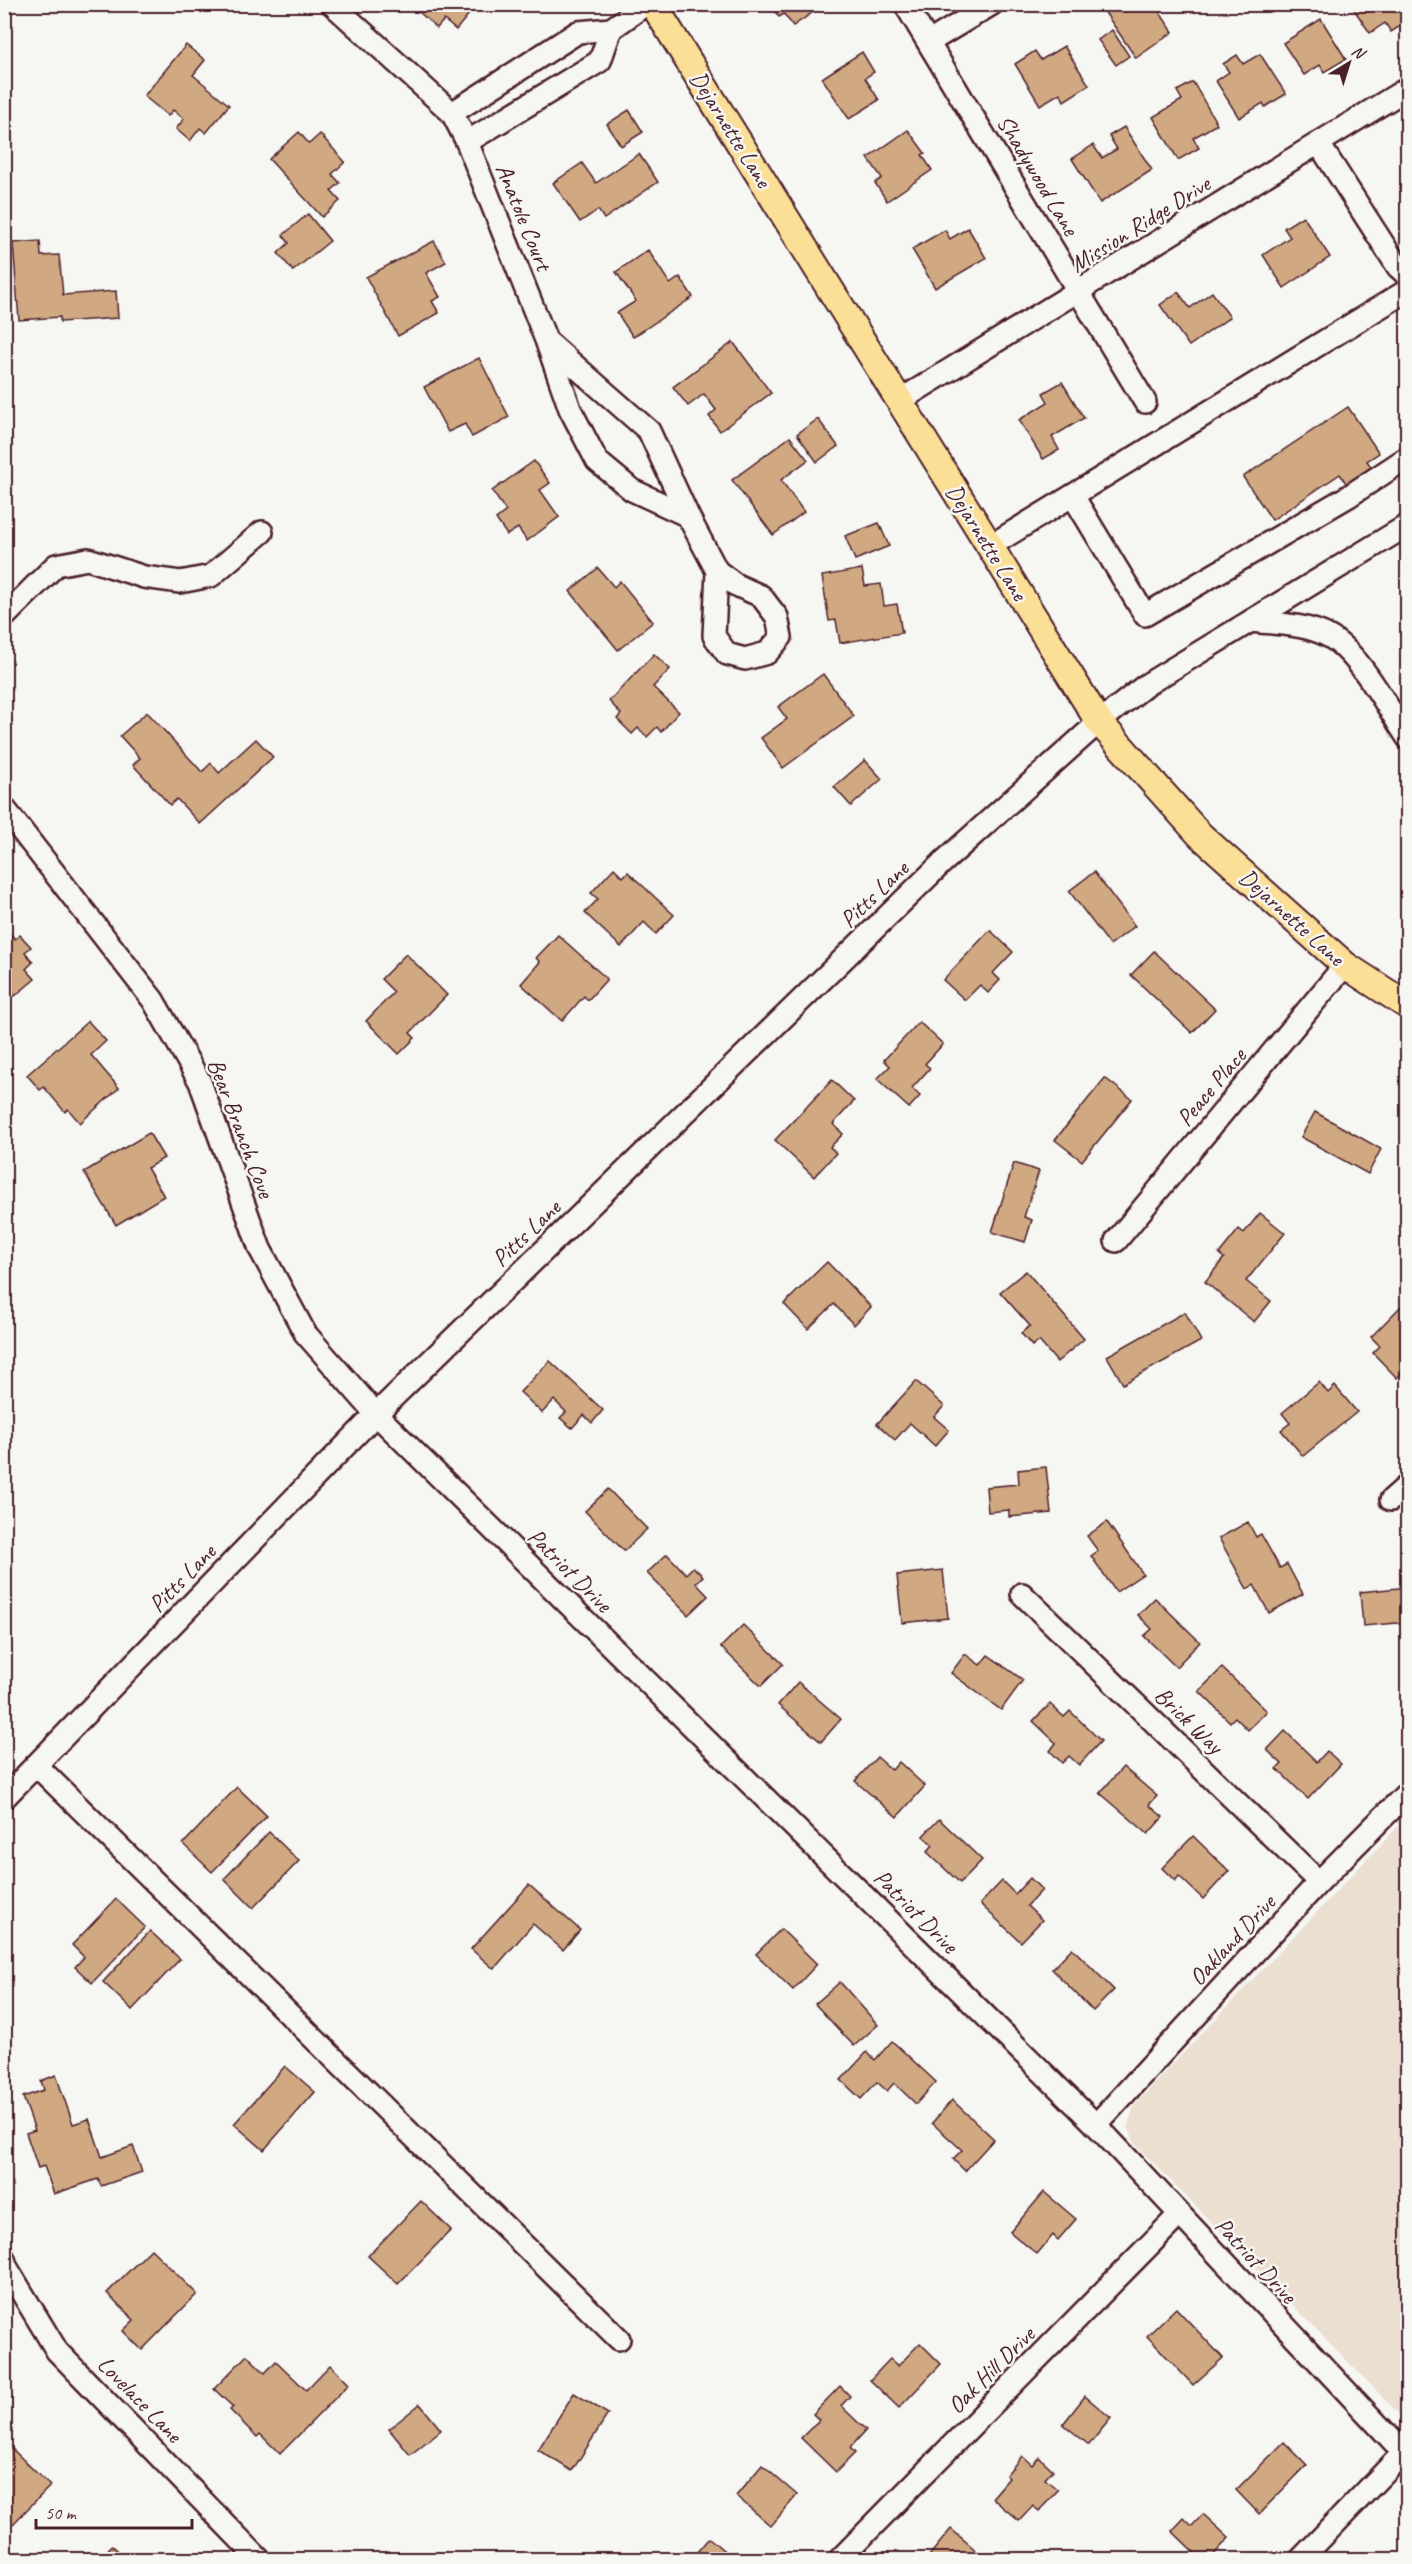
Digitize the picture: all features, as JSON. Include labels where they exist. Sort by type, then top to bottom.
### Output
[{"type":"main road","name":"Dejarnette Lane","points":[[653,4],[1099,722],[1200,835],[1345,965],[1407,1006]]},
{"type":"street","name":"Anatole Court","points":[[332,4],[452,113],[467,142],[546,340],[570,409],[597,460],[632,490],[688,516]]},
{"type":"street","points":[[452,113],[578,32],[611,29],[646,4]]},
{"type":"street","name":"Shadywood Lane","points":[[906,4],[1145,402]]},
{"type":"street","points":[[929,42],[992,4]]},
{"type":"street","points":[[467,142],[600,61],[611,29]]},
{"type":"street","name":"Mission Ridge Drive","points":[[899,401],[1407,88]]},
{"type":"street","points":[[1319,144],[1398,267],[1407,276]]},
{"type":"street","points":[[990,546],[1407,290]]},
{"type":"street","name":"Anatole Court","points":[[546,340],[649,431],[688,516],[717,571]]},
{"type":"street","points":[[1073,496],[1145,615],[1349,496],[1407,458]]},
{"type":"street","name":"Pitts Lane","points":[[4,1798],[376,1414],[942,863],[1099,722],[1146,685],[1407,525]]},
{"type":"street","points":[[4,617],[56,565],[87,560],[144,577],[180,582],[211,576],[262,532]]},
{"type":"street","points":[[1251,621],[1305,628],[1328,636],[1344,646],[1407,738]]},
{"type":"street","name":"Bear Branch Cove","points":[[4,808],[153,1000],[200,1082],[260,1249],[305,1333],[376,1414]]},
{"type":"street","name":"Peace Place","points":[[1116,1241],[1345,965]]},
{"type":"street","name":"Patriot Drive","points":[[376,1414],[1096,2125],[1405,2455]]},
{"type":"street","points":[[1391,1500],[1407,1485]]},
{"type":"street","name":"Brick Way","points":[[1022,1594],[1319,1882]]},
{"type":"street","points":[[36,1765],[619,2339]]},
{"type":"street","name":"Oakland Drive","points":[[1096,2125],[1319,1882],[1406,1798]]},
{"type":"street","name":"Oak Hill Drive","points":[[839,2559],[1179,2216]]},
{"type":"street","name":"Lovelace Lane","points":[[4,2259],[7,2268],[57,2351],[260,2559]]},
{"type":"street","points":[[1300,2559],[1405,2455]]},
{"type":"shaded area","points":[[1407,1817],[1407,2422],[1135,2144],[1128,2126],[1134,2105]]},
{"type":"building","points":[[410,4],[477,4],[456,30],[444,20],[437,28]]},
{"type":"building","points":[[770,4],[825,4],[793,26],[784,14],[779,17]]},
{"type":"building","points":[[1106,4],[1154,4],[1173,32],[1136,58],[1102,8]]},
{"type":"building","points":[[1400,4],[1408,15],[1408,21],[1391,32],[1385,23],[1370,33],[1351,5]]},
{"type":"building","points":[[1321,19],[1346,59],[1324,72],[1320,65],[1304,75],[1283,43]]},
{"type":"building","points":[[1112,30],[1129,56],[1116,65],[1098,40]]},
{"type":"building","points":[[186,45],[205,60],[193,75],[229,105],[206,133],[200,128],[190,141],[176,129],[184,119],[173,110],[168,116],[144,96]]},
{"type":"building","points":[[1064,46],[1089,85],[1064,101],[1060,93],[1040,105],[1015,64],[1035,51],[1041,60]]},
{"type":"building","points":[[862,52],[874,72],[865,78],[879,100],[849,119],[822,78]]},
{"type":"building","points":[[1260,54],[1286,94],[1265,107],[1263,103],[1239,118],[1216,81],[1229,72],[1223,64],[1237,55],[1243,64]]},
{"type":"building","points":[[1193,82],[1217,124],[1193,138],[1199,148],[1178,160],[1153,117],[1182,100],[1177,91]]},
{"type":"building","points":[[629,110],[643,132],[621,146],[607,124]]},
{"type":"building","points":[[1124,127],[1152,170],[1100,203],[1072,159],[1093,145],[1102,158],[1117,149],[1109,136]]},
{"type":"building","points":[[908,130],[925,153],[922,155],[932,170],[887,201],[875,183],[882,178],[868,158]]},
{"type":"building","points":[[299,132],[309,144],[320,134],[345,162],[332,174],[340,183],[331,191],[340,201],[322,217],[269,159]]},
{"type":"building","points":[[639,154],[658,182],[604,219],[598,210],[580,222],[553,183],[582,163],[596,183]]},
{"type":"building","points":[[308,214],[330,241],[293,271],[278,253],[289,243],[283,235]]},
{"type":"building","points":[[1303,216],[1330,257],[1284,288],[1263,255],[1290,237],[1284,228]]},
{"type":"building","points":[[968,228],[986,258],[935,288],[912,249],[945,230],[950,239]]},
{"type":"building","points":[[40,241],[41,256],[59,255],[63,295],[116,291],[118,318],[60,322],[60,317],[19,320],[13,243]]},
{"type":"building","points":[[434,241],[446,262],[426,273],[440,297],[432,301],[439,313],[398,336],[366,277]]},
{"type":"building","points":[[648,250],[670,284],[680,277],[693,297],[633,337],[617,313],[636,301],[616,272]]},
{"type":"building","points":[[1178,292],[1190,308],[1212,292],[1230,317],[1189,346],[1160,305]]},
{"type":"building","points":[[733,342],[771,393],[720,431],[709,416],[716,410],[704,394],[688,406],[673,387]]},
{"type":"building","points":[[479,358],[509,417],[472,437],[465,424],[448,432],[424,387]]},
{"type":"building","points":[[1062,382],[1084,418],[1052,437],[1059,450],[1043,459],[1019,420],[1048,402],[1043,393]]},
{"type":"building","points":[[1348,407],[1379,453],[1367,461],[1375,472],[1350,489],[1340,474],[1272,520],[1243,477]]},
{"type":"building","points":[[818,419],[838,446],[817,462],[797,434]]},
{"type":"building","points":[[790,437],[808,460],[781,480],[804,512],[773,535],[732,480]]},
{"type":"building","points":[[534,461],[550,483],[540,490],[559,517],[527,541],[518,528],[507,535],[496,519],[506,511],[492,491]]},
{"type":"building","points":[[879,523],[889,546],[855,560],[845,536]]},
{"type":"building","points":[[598,568],[614,587],[620,581],[653,622],[618,650],[570,591]]},
{"type":"building","points":[[862,569],[865,586],[881,584],[884,606],[897,604],[902,633],[840,643],[836,620],[829,621],[822,576]]},
{"type":"building","points":[[654,654],[670,669],[653,687],[679,712],[661,732],[657,727],[647,737],[638,728],[632,734],[617,719],[621,714],[609,701]]},
{"type":"building","points":[[823,674],[854,716],[783,768],[761,738],[787,719],[778,707]]},
{"type":"building","points":[[147,712],[202,772],[211,763],[219,773],[256,739],[273,757],[200,824],[177,799],[170,805],[133,765],[140,758],[120,736]]},
{"type":"building","points":[[865,760],[882,779],[851,806],[834,787]]},
{"type":"building","points":[[614,868],[623,877],[628,872],[674,915],[656,934],[644,922],[621,947],[585,913],[598,899],[591,893]]},
{"type":"building","points":[[1094,872],[1135,926],[1110,945],[1069,891]]},
{"type":"building","points":[[7,930],[15,939],[20,935],[31,947],[25,952],[33,962],[26,969],[35,979],[15,996],[4,985],[4,932]]},
{"type":"building","points":[[990,930],[1013,952],[993,973],[1000,980],[988,993],[980,985],[965,1000],[943,980]]},
{"type":"building","points":[[558,935],[607,979],[588,1000],[584,996],[562,1021],[521,984],[540,962],[536,958]]},
{"type":"building","points":[[1154,951],[1215,1009],[1192,1033],[1131,975]]},
{"type":"building","points":[[406,954],[447,995],[410,1033],[415,1038],[399,1054],[366,1021],[394,992],[381,979]]},
{"type":"building","points":[[88,1021],[106,1041],[91,1055],[119,1088],[80,1123],[68,1109],[65,1112],[44,1087],[40,1090],[27,1075]]},
{"type":"building","points":[[919,1022],[943,1044],[925,1064],[930,1068],[912,1088],[920,1096],[909,1108],[877,1079],[890,1066],[884,1060]]},
{"type":"building","points":[[1105,1078],[1132,1099],[1082,1161],[1055,1140]]},
{"type":"building","points":[[832,1080],[854,1101],[833,1124],[843,1134],[830,1147],[836,1153],[814,1177],[775,1140]]},
{"type":"building","points":[[1315,1112],[1381,1149],[1368,1174],[1301,1137]]},
{"type":"building","points":[[149,1133],[164,1158],[147,1168],[164,1196],[116,1225],[84,1172]]},
{"type":"building","points":[[1014,1163],[1039,1171],[1024,1217],[1032,1220],[1025,1242],[992,1232]]},
{"type":"building","points":[[1260,1213],[1285,1233],[1246,1281],[1271,1301],[1254,1322],[1205,1282],[1224,1258],[1219,1254],[1239,1229],[1244,1233]]},
{"type":"building","points":[[827,1262],[871,1307],[854,1325],[834,1304],[808,1329],[784,1304]]},
{"type":"building","points":[[1026,1271],[1084,1339],[1057,1362],[1039,1341],[1032,1346],[1021,1333],[1030,1326],[1000,1292]]},
{"type":"building","points":[[1406,1301],[1408,1367],[1397,1378],[1373,1353],[1380,1346],[1371,1337]]},
{"type":"building","points":[[1185,1312],[1201,1341],[1123,1384],[1107,1356]]},
{"type":"building","points":[[550,1361],[603,1410],[592,1423],[584,1415],[572,1428],[560,1418],[566,1412],[554,1400],[542,1413],[520,1392]]},
{"type":"building","points":[[916,1381],[944,1406],[934,1417],[949,1430],[935,1446],[910,1423],[895,1440],[877,1424]]},
{"type":"building","points":[[1319,1382],[1328,1393],[1335,1386],[1357,1412],[1303,1456],[1281,1430],[1290,1423],[1282,1413]]},
{"type":"building","points":[[1046,1467],[1051,1513],[1009,1517],[1009,1510],[988,1512],[986,1487],[1019,1484],[1018,1470]]},
{"type":"building","points":[[608,1489],[647,1529],[624,1551],[585,1511]]},
{"type":"building","points":[[1107,1522],[1143,1574],[1116,1592],[1091,1556],[1098,1551],[1087,1536]]},
{"type":"building","points":[[1248,1522],[1256,1537],[1261,1534],[1280,1568],[1287,1564],[1303,1594],[1269,1613],[1254,1585],[1247,1589],[1219,1538]]},
{"type":"building","points":[[667,1554],[686,1574],[693,1567],[703,1576],[696,1583],[708,1596],[688,1615],[647,1573]]},
{"type":"building","points":[[943,1570],[948,1618],[902,1623],[897,1575]]},
{"type":"building","points":[[1408,1587],[1408,1622],[1363,1626],[1360,1592]]},
{"type":"building","points":[[1155,1598],[1200,1642],[1176,1667],[1144,1636],[1152,1629],[1138,1615]]},
{"type":"building","points":[[743,1625],[783,1664],[761,1686],[721,1647]]},
{"type":"building","points":[[965,1654],[980,1665],[988,1655],[1023,1680],[1001,1710],[951,1673]]},
{"type":"building","points":[[1222,1668],[1267,1711],[1248,1730],[1235,1717],[1230,1722],[1199,1691]]},
{"type":"building","points":[[798,1682],[841,1719],[821,1742],[778,1705]]},
{"type":"building","points":[[1050,1704],[1064,1717],[1070,1711],[1101,1741],[1079,1765],[1069,1756],[1062,1763],[1050,1751],[1056,1743],[1033,1721]]},
{"type":"building","points":[[1285,1731],[1317,1762],[1327,1751],[1341,1764],[1308,1799],[1277,1769],[1282,1764],[1267,1750]]},
{"type":"building","points":[[877,1757],[892,1770],[899,1762],[925,1786],[897,1817],[855,1781]]},
{"type":"building","points":[[1123,1767],[1157,1796],[1149,1805],[1163,1817],[1148,1834],[1100,1793]]},
{"type":"building","points":[[237,1787],[267,1816],[212,1872],[183,1844]]},
{"type":"building","points":[[939,1819],[982,1860],[960,1883],[927,1852],[933,1845],[923,1836]]},
{"type":"building","points":[[269,1832],[299,1861],[253,1908],[224,1879]]},
{"type":"building","points":[[1193,1836],[1229,1871],[1203,1899],[1179,1876],[1175,1881],[1162,1868]]},
{"type":"building","points":[[1030,1878],[1042,1890],[1027,1906],[1042,1920],[1021,1942],[980,1904],[1002,1881],[1015,1894]]},
{"type":"building","points":[[529,1885],[580,1930],[563,1950],[533,1924],[494,1969],[471,1949]]},
{"type":"building","points":[[116,1899],[145,1927],[92,1983],[75,1967],[84,1957],[72,1945]]},
{"type":"building","points":[[781,1929],[817,1964],[793,1990],[756,1954]]},
{"type":"building","points":[[150,1931],[180,1959],[132,2010],[103,1982]]},
{"type":"building","points":[[1072,1948],[1114,1990],[1093,2011],[1052,1969]]},
{"type":"building","points":[[840,1982],[878,2025],[854,2046],[815,2004]]},
{"type":"building","points":[[892,2041],[936,2082],[916,2104],[894,2083],[887,2091],[877,2082],[861,2099],[841,2080],[867,2052],[875,2060]]},
{"type":"building","points":[[285,2066],[315,2092],[264,2150],[234,2124]]},
{"type":"building","points":[[56,2075],[73,2124],[89,2119],[102,2157],[133,2146],[142,2172],[101,2186],[98,2179],[54,2194],[44,2166],[38,2168],[26,2133],[35,2130],[23,2097],[44,2090],[41,2081]]},
{"type":"building","points":[[952,2100],[994,2139],[965,2171],[953,2159],[962,2150],[932,2123]]},
{"type":"building","points":[[1044,2192],[1076,2219],[1058,2240],[1053,2235],[1037,2254],[1010,2232]]},
{"type":"building","points":[[421,2201],[451,2230],[398,2284],[368,2256]]},
{"type":"building","points":[[151,2249],[197,2294],[142,2350],[123,2331],[134,2320],[107,2293]]},
{"type":"building","points":[[1176,2308],[1223,2358],[1193,2385],[1147,2336]]},
{"type":"building","points":[[920,2343],[941,2364],[899,2408],[870,2380],[890,2359],[898,2366]]},
{"type":"building","points":[[247,2355],[265,2373],[276,2361],[306,2390],[330,2365],[349,2384],[280,2454],[260,2434],[257,2437],[230,2410],[233,2407],[214,2389]]},
{"type":"building","points":[[840,2386],[850,2396],[841,2406],[866,2430],[850,2448],[855,2453],[836,2472],[801,2438],[819,2420],[813,2414]]},
{"type":"building","points":[[574,2393],[608,2414],[572,2471],[538,2450]]},
{"type":"building","points":[[1085,2396],[1111,2418],[1089,2445],[1063,2424]]},
{"type":"building","points":[[420,2404],[441,2430],[410,2455],[389,2429]]},
{"type":"building","points":[[4,2441],[50,2486],[13,2524],[4,2516]]},
{"type":"building","points":[[1284,2442],[1307,2465],[1259,2514],[1236,2490]]},
{"type":"building","points":[[1022,2456],[1032,2465],[1039,2457],[1053,2470],[1045,2479],[1058,2490],[1039,2511],[1033,2506],[1019,2521],[992,2498],[1009,2478],[1006,2475]]},
{"type":"building","points":[[762,2465],[797,2495],[771,2526],[736,2496]]},
{"type":"building","points":[[1203,2514],[1229,2538],[1209,2560],[1202,2560],[1172,2531],[1184,2518],[1192,2526]]},
{"type":"building","points":[[951,2529],[978,2552],[972,2560],[932,2560],[929,2556]]},
{"type":"building","points":[[709,2538],[735,2560],[690,2560]]},
{"type":"building","points":[[112,2545],[127,2560],[99,2560]]}]
